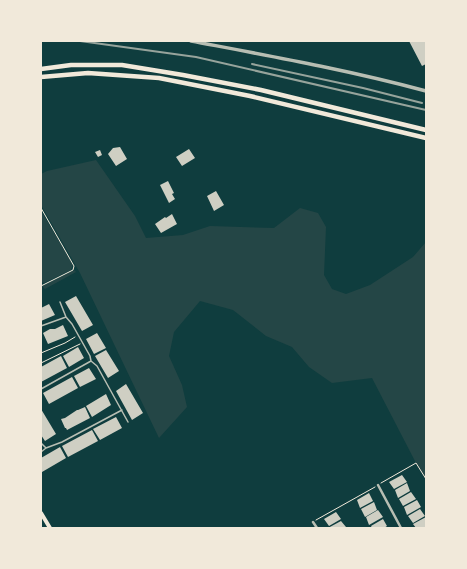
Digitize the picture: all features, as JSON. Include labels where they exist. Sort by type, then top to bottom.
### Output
[{"type":"highway","points":[[41,69],[71,65],[122,65],[261,90],[426,130]]},
{"type":"highway","points":[[41,77],[88,73],[158,78],[250,96],[426,138]]},
{"type":"main road","points":[[41,513],[50,528]]},
{"type":"street","points":[[191,41],[304,62],[383,79],[426,91]]},
{"type":"street","points":[[378,485],[401,528]]},
{"type":"street","points":[[313,522],[317,528]]},
{"type":"lane","points":[[60,302],[66,317],[72,324],[90,356],[91,361],[97,366],[128,422]]},
{"type":"lane","points":[[41,326],[66,317]]},
{"type":"lane","points":[[41,388],[91,361]]},
{"type":"lane","points":[[41,452],[46,448],[62,442],[122,410]]},
{"type":"lane","points":[[41,443],[46,448]]},
{"type":"path","points":[[41,208],[74,266],[73,270],[41,286]]},
{"type":"path","points":[[41,353],[65,343],[76,336],[80,344],[41,363]]},
{"type":"path","points":[[313,522],[416,463],[426,479]]},
{"type":"shaded area","points":[[96,160],[135,216],[146,238],[183,235],[210,226],[274,228],[300,208],[318,213],[326,227],[324,275],[332,289],[346,294],[370,285],[390,272],[413,257],[426,242],[426,479],[416,463],[372,378],[332,383],[309,367],[292,347],[266,336],[233,310],[200,301],[174,332],[169,356],[182,385],[187,407],[159,438],[80,273],[41,205],[41,174],[47,171]]},
{"type":"shaded area","points":[[41,211],[73,264],[71,270],[44,283],[41,282]]},
{"type":"shaded area","points":[[74,270],[76,272],[45,289],[42,286]]},
{"type":"building","points":[[409,41],[426,41],[426,64],[422,66]]},
{"type":"building","points":[[120,147],[127,159],[116,166],[108,154],[113,148]]},
{"type":"building","points":[[189,149],[195,158],[182,166],[176,157]]},
{"type":"building","points":[[100,150],[102,155],[98,157],[95,152]]},
{"type":"building","points":[[168,181],[174,193],[172,194],[175,199],[169,203],[160,185]]},
{"type":"building","points":[[216,191],[224,205],[214,211],[207,196]]},
{"type":"building","points":[[172,214],[177,224],[161,233],[155,224]]},
{"type":"building","points":[[76,296],[93,325],[82,331],[65,302]]},
{"type":"building","points":[[49,304],[55,315],[41,321],[41,308]]},
{"type":"building","points":[[63,325],[68,336],[48,344],[43,333]]},
{"type":"building","points":[[97,333],[106,348],[94,354],[86,339]]},
{"type":"building","points":[[78,347],[84,358],[69,367],[63,356]]},
{"type":"building","points":[[106,350],[119,371],[108,378],[95,356]]},
{"type":"building","points":[[61,356],[67,368],[41,382],[41,367]]},
{"type":"building","points":[[89,368],[96,379],[80,387],[74,376]]},
{"type":"building","points":[[72,377],[78,388],[49,404],[43,393]]},
{"type":"building","points":[[126,384],[143,413],[132,420],[116,391]]},
{"type":"building","points":[[106,394],[111,405],[92,417],[86,406]]},
{"type":"building","points":[[85,407],[90,418],[67,430],[61,419]]},
{"type":"building","points":[[41,409],[56,434],[45,441],[41,435]]},
{"type":"building","points":[[116,417],[122,428],[100,440],[93,429]]},
{"type":"building","points":[[92,430],[98,441],[68,457],[62,446]]},
{"type":"building","points":[[60,447],[66,458],[42,472],[41,458]]},
{"type":"building","points":[[402,475],[407,482],[394,489],[389,482]]},
{"type":"building","points":[[407,483],[410,491],[398,498],[395,490]]},
{"type":"building","points":[[411,492],[416,499],[403,506],[399,499]]},
{"type":"building","points":[[369,493],[373,501],[360,508],[357,500]]},
{"type":"building","points":[[417,500],[421,507],[407,515],[404,507]]},
{"type":"building","points":[[374,502],[377,510],[365,517],[361,509]]},
{"type":"building","points":[[420,509],[425,516],[413,523],[408,516]]},
{"type":"building","points":[[378,510],[383,517],[369,525],[366,517]]},
{"type":"building","points":[[336,512],[341,519],[329,526],[324,519]]},
{"type":"building","points":[[426,517],[426,527],[416,528],[413,524]]},
{"type":"building","points":[[383,519],[387,526],[384,528],[372,528],[371,526]]},
{"type":"building","points":[[341,521],[346,527],[328,528]]},
{"type":"railway","points":[[80,41],[196,57],[426,110]]},
{"type":"railway","points":[[252,64],[363,88],[422,103]]}]
